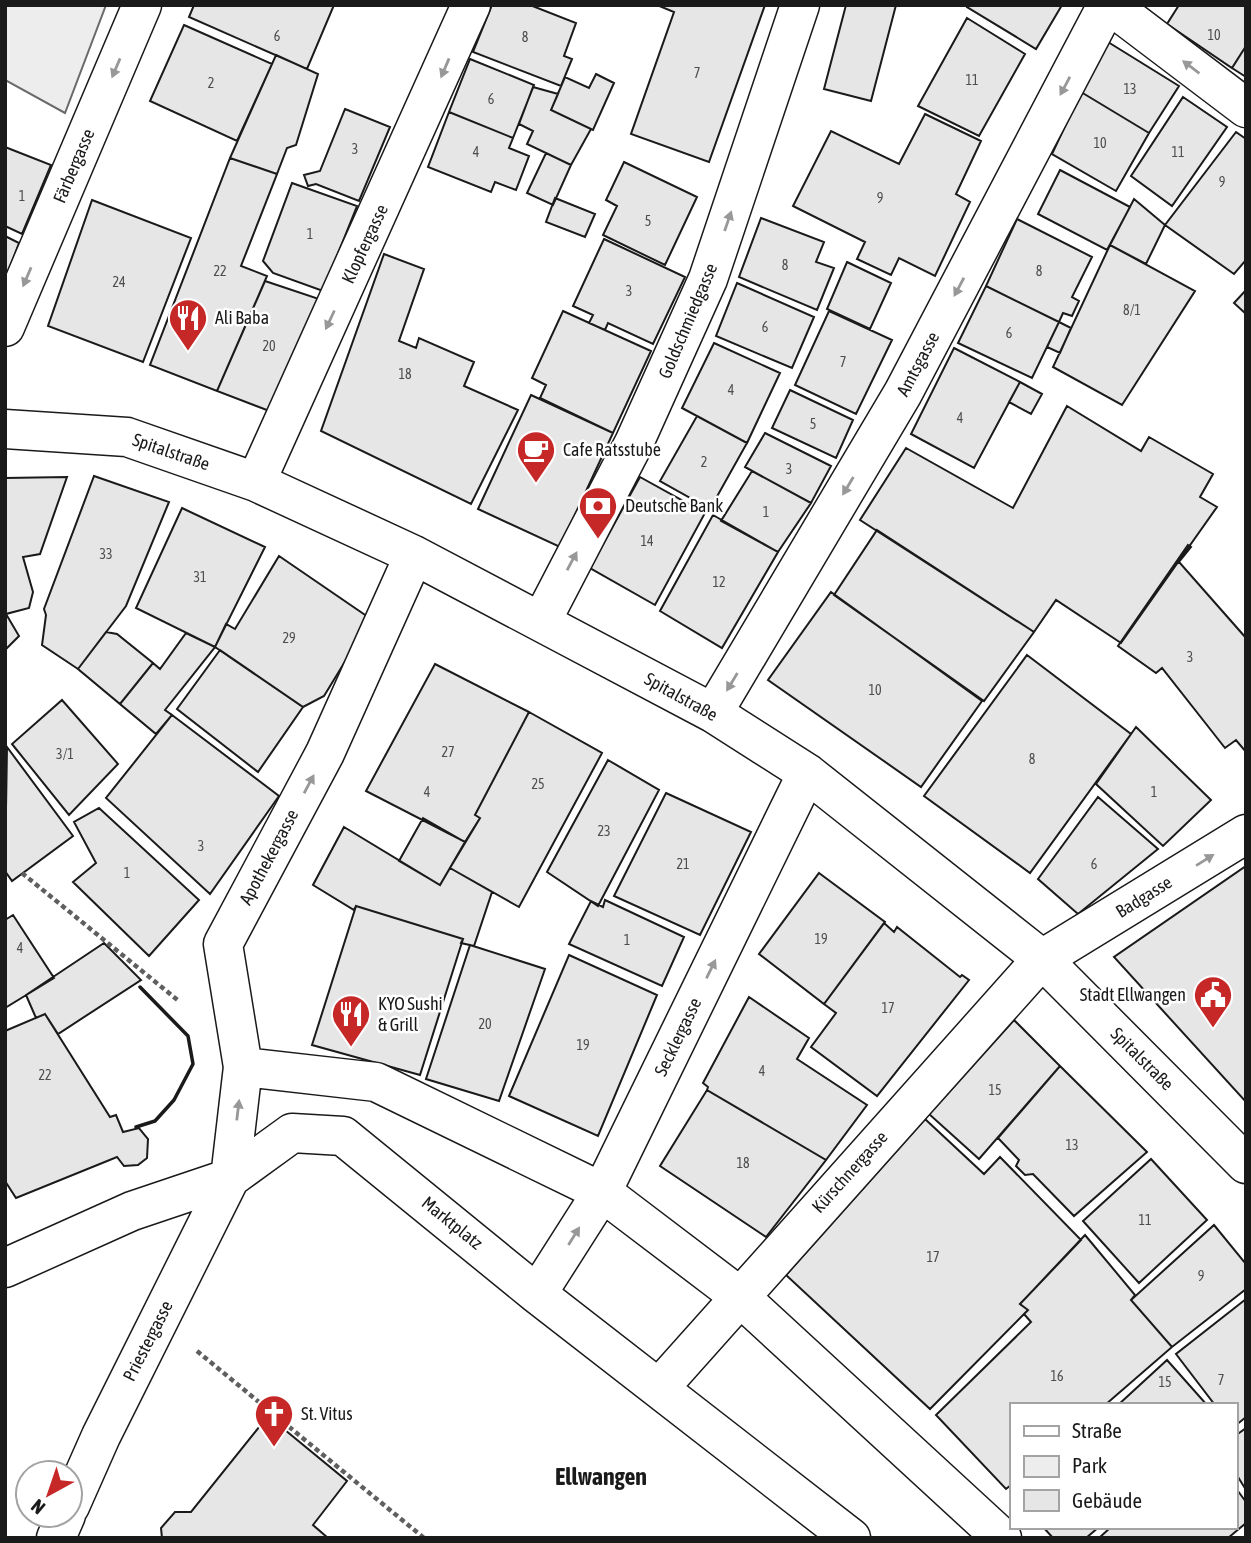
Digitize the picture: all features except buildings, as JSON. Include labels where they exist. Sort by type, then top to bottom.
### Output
[{"type":"street","name":"Färbergasse","points":[[5,327],[142,5]]},
{"type":"street","name":"Klopfergasse","points":[[256,482],[437,86],[471,5]]},
{"type":"street","name":"Goldschmiedgasse","points":[[541,622],[634,443],[708,279],[800,5]]},
{"type":"street","points":[[1104,12],[1246,108]]},
{"type":"street","name":"Amtsgasse","points":[[713,713],[903,393],[1104,12]]},
{"type":"street","name":"Spitalstraße","points":[[5,429],[127,437],[256,482],[414,555],[713,713],[807,773],[1042,959],[1246,1164]]},
{"type":"street","name":"Apothekergasse","points":[[230,1178],[243,1067],[223,944],[325,753],[414,555]]},
{"type":"street","name":"Secklergasse","points":[[537,1294],[602,1192],[807,773]]},
{"type":"street","name":"Badgasse","points":[[1042,959],[1246,834]]},
{"type":"street","name":"Kürschnergasse","points":[[660,1387],[1042,959]]},
{"type":"street","points":[[243,1067],[376,1082],[602,1192],[739,1296],[1002,1538]]},
{"type":"street","name":"Marktplatz","points":[[5,1268],[132,1211],[230,1178],[292,1133],[343,1136],[537,1294],[851,1538]]},
{"type":"street","name":"Priestergasse","points":[[84,1473],[100,1436],[230,1178]]},
{"type":"path","points":[[22,873],[183,1004],[232,998]]},
{"type":"path","points":[[159,1319],[424,1538]]},
{"type":"green space","points":[[5,5],[106,5],[65,113],[5,80]]},
{"type":"wall","points":[[136,1127],[155,1121],[174,1100],[193,1064],[188,1036],[140,987]]},
{"type":"place","name":"Ali Baba","points":[[188,352]]},
{"type":"place","name":"Cafe Ratsstube","points":[[536,484]]},
{"type":"place","name":"Deutsche Bank","points":[[598,540]]},
{"type":"place","name":"Stadt Ellwangen","points":[[1213,1029]]},
{"type":"place","name":"KYO Sushi & Grill","points":[[351,1048]]},
{"type":"place","name":"St. Vitus","points":[[274,1448]]},
{"type":"district","name":"Ellwangen","points":[[601,1477]]}]
